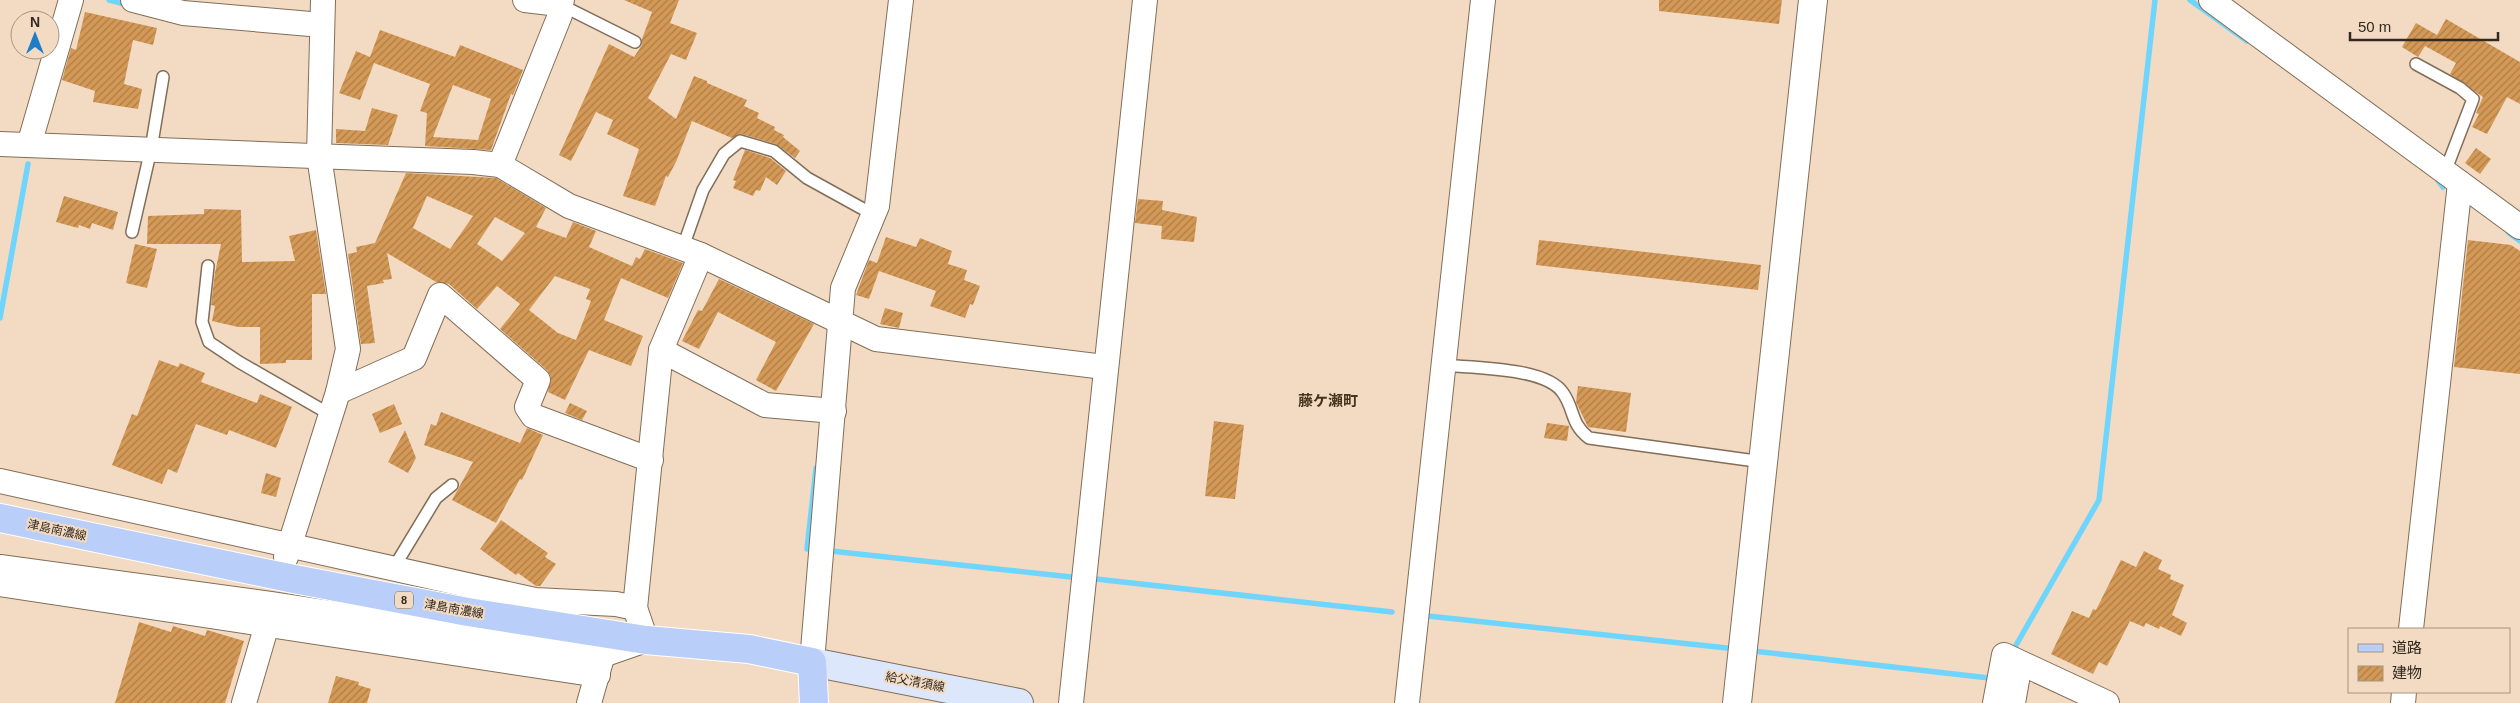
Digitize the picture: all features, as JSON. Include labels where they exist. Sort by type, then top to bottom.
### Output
[{"type":"main road","name":"津島南濃線","points":[[0,518],[294,579],[468,612],[646,640],[749,649],[812,662]]},
{"type":"main road","name":"給父清須線","points":[[812,662],[1011,702]]},
{"type":"main road","points":[[812,662],[814,703]]},
{"type":"street","points":[[29,145],[71,0]]},
{"type":"street","points":[[133,0],[184,13],[322,25]]},
{"type":"street","points":[[287,551],[338,392],[348,350],[319,156],[323,0]]},
{"type":"street","points":[[500,165],[560,15],[560,2],[525,0]]},
{"type":"street","points":[[812,662],[843,288],[878,206],[901,0]]},
{"type":"street","points":[[1070,703],[1104,367],[1145,0]]},
{"type":"street","points":[[1407,703],[1442,365],[1483,0]]},
{"type":"street","points":[[1737,703],[1813,0]]},
{"type":"street","points":[[2211,0],[2520,227]]},
{"type":"street","points":[[0,144],[473,162],[500,165],[569,206],[692,251],[876,339],[1104,367]]},
{"type":"street","points":[[2411,628],[2453,178]]},
{"type":"street","points":[[0,567],[271,609],[600,665],[646,640],[635,608],[661,350],[692,251]]},
{"type":"street","points":[[338,392],[414,358],[440,294],[538,380],[527,407],[533,416],[651,460]]},
{"type":"street","points":[[661,350],[765,405],[834,411]]},
{"type":"street","points":[[0,481],[287,551],[393,569],[535,600],[616,604],[635,608]]},
{"type":"street","points":[[0,584],[271,609]]},
{"type":"street","points":[[244,703],[271,609]]},
{"type":"street","points":[[1995,703],[2004,655],[2107,703]]},
{"type":"street","points":[[2013,703],[2020,662]]},
{"type":"street","points":[[589,703],[600,665]]},
{"type":"lane","points":[[560,2],[635,42]]},
{"type":"lane","points":[[2416,64],[2460,88],[2473,99],[2453,178]]},
{"type":"lane","points":[[132,232],[151,149],[163,77]]},
{"type":"lane","points":[[692,251],[703,190],[724,154],[740,141],[774,151],[807,178],[874,215]]},
{"type":"lane","points":[[208,266],[202,322],[209,342],[239,362],[331,415]]},
{"type":"lane","points":[[1442,365],[1536,375],[1563,392],[1578,429],[1589,438],[1763,462]]},
{"type":"lane","points":[[393,569],[436,498],[452,485]]},
{"type":"building","points":[[624,0],[679,0],[670,23],[697,33],[686,60],[671,54],[648,98],[676,119],[694,76],[707,81],[707,83],[747,100],[744,106],[759,113],[757,118],[775,127],[774,130],[784,135],[783,137],[800,151],[795,158],[776,144],[742,134],[732,138],[692,121],[676,162],[668,177],[666,176],[655,206],[623,196],[639,149],[607,134],[613,120],[596,112],[571,161],[559,155],[609,44],[634,57],[642,45],[642,39],[652,12]]},
{"type":"building","points":[[1659,0],[1782,0],[1779,24],[1659,11]]},
{"type":"building","points":[[85,12],[157,28],[153,45],[133,40],[124,84],[142,89],[138,109],[93,102],[95,91],[62,80],[71,48],[76,50]]},
{"type":"building","points":[[2446,19],[2520,62],[2520,104],[2507,97],[2487,134],[2472,127],[2479,114],[2476,113],[2483,97],[2450,74],[2456,63],[2425,46],[2418,57],[2402,47],[2416,23],[2437,35]]},
{"type":"building","points":[[380,30],[455,57],[460,45],[523,70],[513,95],[511,94],[491,150],[425,146],[427,113],[420,111],[430,84],[374,63],[360,100],[339,93],[356,51],[370,57]],"holes":[[[453,85],[491,99],[478,140],[433,137]]]},
{"type":"building","points":[[372,108],[398,115],[388,145],[336,143],[336,129],[365,131]]},
{"type":"building","points":[[2476,148],[2491,159],[2480,174],[2465,163]]},
{"type":"building","points":[[745,150],[770,158],[786,171],[777,185],[766,177],[760,191],[756,190],[753,196],[733,188],[736,181],[733,180]]},
{"type":"building","points":[[406,173],[496,178],[546,208],[536,227],[566,238],[573,222],[596,231],[589,247],[632,266],[636,257],[640,259],[645,249],[683,263],[668,298],[621,278],[604,320],[643,336],[631,366],[589,350],[565,400],[548,392],[551,377],[547,370],[500,329],[520,304],[497,286],[477,309],[449,284],[436,282],[387,253],[392,279],[383,280],[384,283],[367,286],[375,343],[361,344],[348,254],[357,252],[356,247],[375,243]],"holes":[[[427,196],[473,216],[450,249],[413,228]],[[495,217],[525,233],[502,261],[477,244]],[[555,276],[590,289],[586,299],[591,301],[576,340],[558,333],[529,310]]]},
{"type":"building","points":[[64,196],[118,212],[113,230],[92,223],[90,229],[79,225],[78,228],[56,222]]},
{"type":"building","points":[[1138,199],[1163,201],[1162,210],[1197,217],[1194,242],[1161,239],[1162,226],[1135,223]]},
{"type":"building","points":[[204,209],[241,210],[242,262],[295,261],[289,236],[316,230],[326,294],[312,294],[312,360],[286,360],[286,363],[260,364],[260,327],[238,327],[212,321],[215,306],[211,305],[221,244],[147,244],[148,216],[204,214]]},
{"type":"building","points":[[886,237],[916,247],[920,238],[952,251],[948,264],[967,270],[964,280],[980,286],[973,305],[970,304],[965,318],[930,306],[936,291],[879,271],[869,299],[856,295],[869,260],[877,263]]},
{"type":"building","points":[[1539,240],[1761,265],[1758,290],[1536,265]]},
{"type":"building","points":[[2468,240],[2511,245],[2520,251],[2520,374],[2454,367]]},
{"type":"building","points":[[135,244],[157,249],[147,288],[126,283]]},
{"type":"building","points":[[719,279],[814,324],[776,391],[756,380],[776,342],[718,312],[699,349],[682,341],[698,310],[702,311]]},
{"type":"building","points":[[885,308],[903,313],[899,328],[880,324]]},
{"type":"building","points":[[159,360],[178,367],[180,363],[205,373],[201,382],[257,403],[260,394],[292,407],[276,448],[229,430],[227,435],[196,424],[177,473],[168,469],[162,484],[112,465],[132,414],[137,416]]},
{"type":"building","points":[[1578,386],[1631,393],[1626,432],[1588,427],[1576,402]]},
{"type":"building","points":[[570,403],[587,411],[582,420],[565,413]]},
{"type":"building","points":[[394,404],[402,424],[380,433],[372,414]]},
{"type":"building","points":[[441,412],[520,443],[527,428],[543,435],[522,480],[520,479],[496,523],[452,500],[473,462],[424,445],[431,424],[436,426]]},
{"type":"building","points":[[1214,421],[1244,425],[1235,499],[1205,496]]},
{"type":"building","points":[[1547,423],[1569,426],[1567,441],[1544,438]]},
{"type":"building","points":[[405,430],[416,458],[408,473],[388,462]]},
{"type":"building","points":[[266,473],[281,478],[276,497],[261,493]]},
{"type":"building","points":[[501,520],[548,553],[545,557],[556,564],[540,586],[536,586],[518,573],[516,575],[480,549]]},
{"type":"building","points":[[2144,551],[2162,560],[2158,569],[2171,575],[2170,579],[2184,585],[2172,615],[2187,623],[2181,636],[2160,626],[2159,629],[2146,623],[2144,627],[2130,621],[2107,666],[2099,662],[2093,674],[2051,654],[2072,611],[2089,618],[2093,609],[2096,610],[2121,560],[2136,567]]},
{"type":"building","points":[[139,622],[171,632],[173,626],[205,636],[207,630],[244,641],[225,703],[115,703]]},
{"type":"building","points":[[336,676],[359,682],[358,685],[371,689],[367,703],[328,703]]},
{"type":"waterway","points":[[109,0],[129,5]]},
{"type":"waterway","points":[[2015,647],[2099,500],[2155,0]]},
{"type":"waterway","points":[[2190,0],[2247,41]]},
{"type":"waterway","points":[[0,318],[28,164]]},
{"type":"waterway","points":[[2437,179],[2443,187]]},
{"type":"waterway","points":[[2509,233],[2520,241]]},
{"type":"waterway","points":[[807,549],[816,468]]},
{"type":"waterway","points":[[831,551],[1071,577]]},
{"type":"waterway","points":[[1096,579],[1392,612]]},
{"type":"waterway","points":[[1428,616],[1727,648]]},
{"type":"waterway","points":[[1753,651],[1989,678]]},
{"type":"district","name":"藤ケ瀬町","points":[[1328,401]]}]
